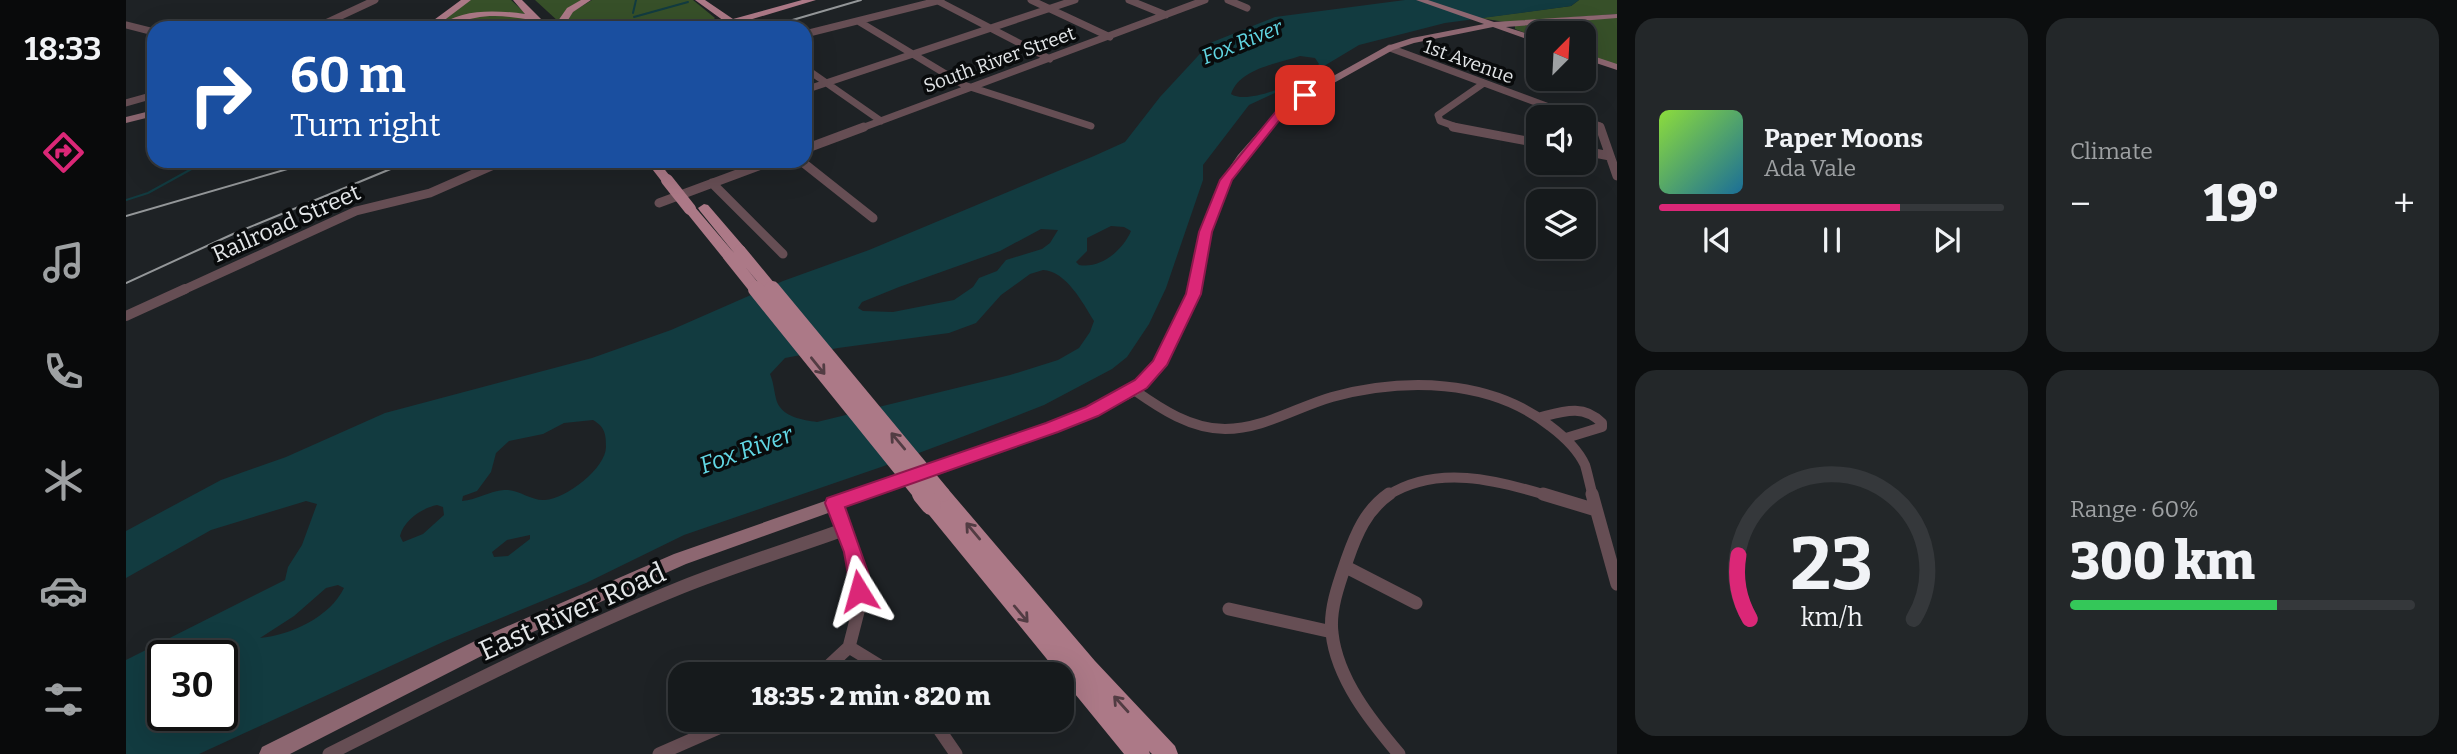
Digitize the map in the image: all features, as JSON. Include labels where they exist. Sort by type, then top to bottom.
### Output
[{"type":"main road","points":[[438,21],[467,0]]},
{"type":"main road","points":[[517,0],[539,21]]},
{"type":"main road","points":[[528,0],[549,21]]},
{"type":"main road","points":[[561,21],[567,13],[587,0]]},
{"type":"main road","points":[[699,0],[734,21]]},
{"type":"main road","points":[[716,0],[737,21]]},
{"type":"main road","points":[[752,21],[812,0]]},
{"type":"main road","points":[[755,21],[828,0]]},
{"type":"main road","points":[[456,21],[488,13],[513,13],[537,18]]},
{"type":"main road","points":[[660,168],[672,178],[936,499],[1139,754]]},
{"type":"main road","points":[[668,168],[672,178]]},
{"type":"main road","points":[[936,499],[1167,754]]},
{"type":"street","points":[[330,21],[375,0]]},
{"type":"street","points":[[812,32],[939,0],[1050,59]]},
{"type":"street","points":[[1031,0],[1110,37]]},
{"type":"street","points":[[812,88],[1075,0]]},
{"type":"street","points":[[1129,0],[1166,15]]},
{"type":"street","name":"South River Street","points":[[812,146],[1205,0]]},
{"type":"street","points":[[1228,0],[1247,8]]},
{"type":"street","points":[[1420,0],[1526,36]]},
{"type":"street","points":[[269,754],[494,641],[680,559],[1052,427],[1134,390],[1159,365],[1194,294],[1205,232],[1226,180],[1286,106],[1390,48],[1412,41],[1493,25],[1617,16]]},
{"type":"street","points":[[858,21],[972,88],[1091,127]]},
{"type":"street","points":[[1518,23],[1512,27],[1520,34]]},
{"type":"street","points":[[126,25],[147,30]]},
{"type":"street","name":"1st Avenue","points":[[1390,48],[1544,105]]},
{"type":"street","points":[[1596,60],[1617,67]]},
{"type":"street","points":[[812,73],[881,121]]},
{"type":"street","points":[[1484,83],[1438,115],[1440,121],[1452,127],[1526,141]]},
{"type":"street","points":[[126,103],[147,97]]},
{"type":"street","points":[[126,118],[147,113]]},
{"type":"street","points":[[1596,124],[1600,126],[1617,176]]},
{"type":"street","points":[[1596,153],[1610,156]]},
{"type":"street","name":"Railroad Street","points":[[126,316],[356,211],[430,193],[487,168]]},
{"type":"street","points":[[659,204],[753,168]]},
{"type":"street","points":[[810,168],[873,218]]},
{"type":"street","points":[[712,183],[783,254]]},
{"type":"street","points":[[1134,390],[1173,415],[1213,428],[1238,428],[1348,394],[1434,385],[1451,385],[1486,392],[1541,418],[1566,438],[1584,463],[1617,584]]},
{"type":"street","points":[[1541,418],[1576,409],[1593,414],[1602,423],[1602,427],[1566,438]]},
{"type":"street","points":[[1399,754],[1380,732],[1346,677],[1332,632],[1335,600],[1368,513],[1387,496],[1419,481],[1468,478],[1596,510]]},
{"type":"street","points":[[833,662],[849,647],[859,608],[859,575],[854,552],[834,503]]},
{"type":"street","name":"East River Road","points":[[328,754],[516,661],[627,612],[732,568],[843,530]]},
{"type":"street","points":[[1346,567],[1416,603]]},
{"type":"street","points":[[1229,609],[1332,632]]},
{"type":"street","points":[[849,647],[873,662]]},
{"type":"street","points":[[659,754],[709,732]]},
{"type":"street","points":[[941,732],[956,754]]},
{"type":"green space","points":[[470,0],[511,0],[526,14],[484,12],[455,21],[442,21]]},
{"type":"green space","points":[[535,0],[583,0],[560,21]]},
{"type":"green space","points":[[592,0],[693,0],[715,18],[712,21],[567,21],[572,12]]},
{"type":"green space","points":[[1579,0],[1617,0],[1617,14],[1505,22],[1480,18],[1571,6]]},
{"type":"green space","points":[[496,14],[524,18],[527,21],[460,21]]},
{"type":"green space","points":[[1617,17],[1617,65],[1596,58],[1596,21],[1572,21]]},
{"type":"green space","points":[[1526,25],[1526,33],[1515,29],[1515,26]]},
{"type":"water","name":"Fox River","points":[[1405,0],[1579,0],[1571,6],[1445,23],[1359,45],[1294,84],[1249,105],[1203,165],[1203,180],[1166,288],[1149,324],[1127,357],[1112,369],[1044,405],[884,466],[684,535],[586,583],[445,641],[199,754],[126,754],[126,660],[147,649],[147,731],[238,731],[238,640],[166,640],[285,580],[288,567],[302,545],[317,504],[306,501],[211,530],[126,578],[126,531],[221,480],[286,457],[385,413],[592,358],[671,330],[783,281],[869,250],[1094,156],[1125,142],[1160,97],[1210,43],[1275,17]],"holes":[[[1300,56],[1315,58],[1319,64],[1302,77],[1277,90],[1251,97],[1231,94],[1242,78],[1260,68]],[[1111,226],[1124,227],[1131,231],[1123,245],[1110,257],[1095,264],[1079,265],[1076,262],[1087,251],[1087,238]],[[1041,229],[1058,230],[1050,243],[1042,249],[1006,260],[997,271],[979,278],[973,287],[954,300],[893,312],[863,311],[858,308],[862,302],[899,287],[1000,251]],[[1043,270],[1059,276],[1073,289],[1094,321],[1079,348],[1058,360],[1010,375],[817,422],[789,414],[777,402],[770,374],[785,358],[949,333],[976,323],[1001,295],[1030,274]],[[593,420],[600,425],[606,438],[604,455],[599,464],[574,488],[545,500],[504,490],[462,501],[463,496],[477,491],[491,472],[496,453],[509,441],[543,434],[564,423]],[[437,505],[443,507],[444,515],[423,534],[403,542],[400,536],[405,525],[425,509]],[[530,535],[530,539],[508,556],[494,557],[492,552],[507,540]],[[338,585],[344,588],[329,608],[308,623],[297,629],[260,638],[294,616],[326,588]]]},
{"type":"waterway","points":[[633,13],[636,0]]},
{"type":"waterway","points":[[634,17],[688,2]]},
{"type":"waterway","points":[[126,200],[148,193],[193,168]]},
{"type":"railway","points":[[789,21],[861,0]]},
{"type":"railway","points":[[126,216],[291,168]]},
{"type":"railway","points":[[126,283],[233,234],[393,168]]},
{"type":"route","points":[[859,591],[854,552],[834,503],[1052,427],[1092,411],[1141,384],[1159,365],[1194,294],[1205,232],[1226,180],[1286,106],[1305,95]]}]
